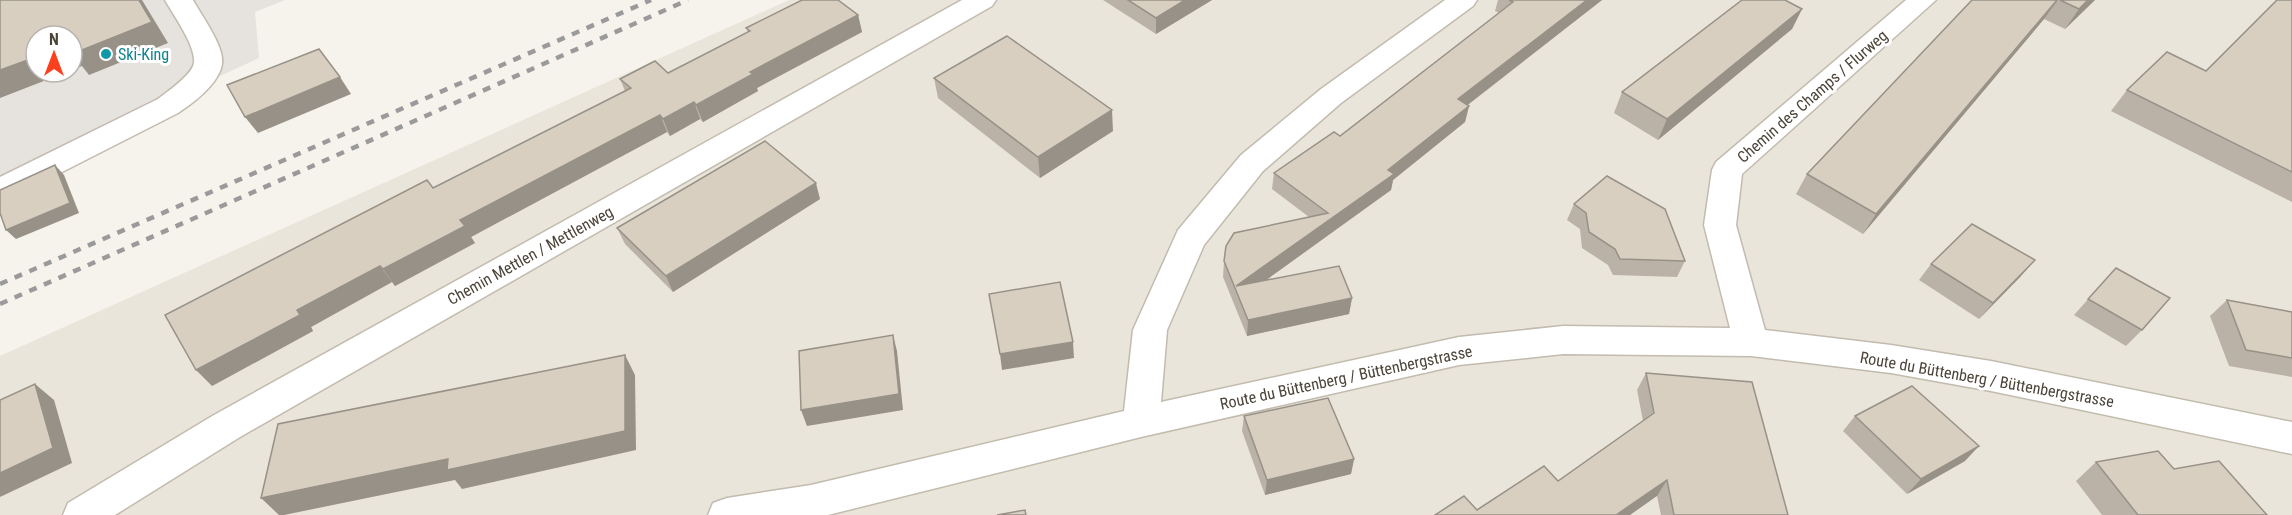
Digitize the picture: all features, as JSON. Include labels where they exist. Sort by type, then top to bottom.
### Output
[{"type":"street","points":[[0,190],[168,106],[196,84],[208,64],[208,56],[206,48],[179,0]]},
{"type":"street","name":"Chemin Mettlen / Mettlenweg","points":[[91,513],[227,426],[981,0]]},
{"type":"street","points":[[1142,422],[1150,330],[1190,239],[1252,163],[1330,96],[1463,0]]},
{"type":"street","name":"Chemin des Champs / Flurweg","points":[[1751,342],[1720,225],[1727,170],[1922,0]]},
{"type":"street","name":"Route du Büttenberg / Büttenbergstrasse","points":[[727,515],[811,502],[1142,422],[1459,351],[1563,340],[1751,342],[1891,359],[1991,376],[2292,438]]},
{"type":"shaded area","points":[[0,0],[285,0],[255,12],[259,58],[0,177]]},
{"type":"shaded area","points":[[789,0],[2292,0],[2292,515],[0,515],[0,356]]},
{"type":"building","points":[[0,0],[139,0],[152,22],[84,49],[84,24],[24,24],[24,61],[0,70]]},
{"type":"building","points":[[802,0],[838,0],[858,15],[750,72],[753,74],[696,105],[694,102],[663,119],[660,115],[460,220],[465,226],[383,269],[380,266],[297,310],[300,315],[196,370],[165,315],[427,180],[433,188],[631,88],[620,79],[655,61],[668,73],[750,31],[746,28]]},
{"type":"building","points":[[1128,0],[1185,0],[1156,18]]},
{"type":"building","points":[[1509,0],[1587,0],[1458,99],[1469,106],[1388,170],[1394,174],[1236,286],[1339,266],[1352,298],[1248,320],[1224,261],[1226,246],[1234,233],[1328,213],[1274,173],[1334,132],[1340,136],[1513,2]]},
{"type":"building","points":[[1742,0],[1785,0],[1802,9],[1667,119],[1622,92]]},
{"type":"building","points":[[1972,0],[2057,0],[1876,214],[1807,174]]},
{"type":"building","points":[[2060,0],[2088,0],[2079,9]]},
{"type":"building","points":[[2277,0],[2292,0],[2292,172],[2127,90],[2167,52],[2206,71]]},
{"type":"building","points":[[1007,36],[1112,110],[1038,157],[934,78]]},
{"type":"building","points":[[319,49],[340,77],[245,117],[227,85]]},
{"type":"building","points":[[765,141],[816,183],[666,276],[617,228]]},
{"type":"building","points":[[55,165],[70,203],[6,230],[0,213],[0,190]]},
{"type":"building","points":[[1607,176],[1665,209],[1685,261],[1620,259],[1615,249],[1589,232],[1586,213],[1574,204]]},
{"type":"building","points":[[1972,224],[2035,260],[1993,303],[1931,264]]},
{"type":"building","points":[[2116,268],[2170,298],[2142,330],[2088,299]]},
{"type":"building","points":[[1060,282],[1073,342],[1000,354],[989,294]]},
{"type":"building","points":[[2227,300],[2292,312],[2292,358],[2246,350]]},
{"type":"building","points":[[893,335],[899,394],[801,410],[799,351]]},
{"type":"building","points":[[625,355],[625,431],[447,470],[448,459],[261,498],[278,424]]},
{"type":"building","points":[[1646,373],[1752,382],[1788,515],[1674,515],[1667,480],[1616,515],[1435,515],[1464,496],[1477,510],[1544,466],[1558,481],[1654,413]]},
{"type":"building","points":[[35,384],[53,448],[0,473],[0,400]]},
{"type":"building","points":[[1912,386],[1979,446],[1921,479],[1855,416]]},
{"type":"building","points":[[1328,398],[1354,459],[1267,480],[1244,416]]},
{"type":"building","points":[[2158,451],[2174,469],[2219,461],[2267,515],[2138,515],[2096,462]]},
{"type":"building","points":[[1025,510],[1026,515],[997,515]]},
{"type":"railway","points":[[0,284],[651,0]]},
{"type":"railway","points":[[0,304],[688,0]]},
{"type":"place","name":"Ski-King","points":[[106,54]]}]
